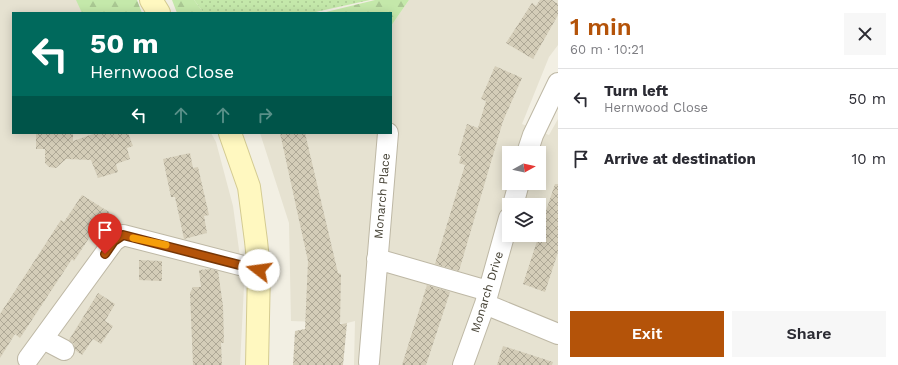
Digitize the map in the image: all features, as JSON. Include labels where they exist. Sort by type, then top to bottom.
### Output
[{"type":"main road","points":[[151,0],[158,12]]},
{"type":"main road","points":[[230,134],[249,187],[259,270],[257,365]]},
{"type":"street","points":[[530,146],[533,135],[557,88]]},
{"type":"street","name":"Monarch Place","points":[[369,362],[388,134]]},
{"type":"street","points":[[28,359],[114,241],[123,235],[259,270]]},
{"type":"street","name":"Monarch Drive","points":[[463,365],[486,298],[502,242]]},
{"type":"street","points":[[377,259],[486,298],[558,334]]},
{"type":"street","points":[[43,339],[64,350]]},
{"type":"shaded area","points":[[0,0],[78,0],[84,12],[12,12],[12,134],[212,134],[216,142],[233,206],[244,286],[240,365],[0,365]]},
{"type":"shaded area","points":[[409,0],[558,0],[558,45],[549,57],[522,124],[549,135],[558,119],[558,365],[354,365],[355,321],[347,323],[291,321],[289,223],[260,134],[392,134],[392,25]]},
{"type":"green space","points":[[76,0],[137,0],[142,12],[82,12]]},
{"type":"green space","points":[[172,0],[194,0],[203,12],[177,12]]},
{"type":"green space","points":[[194,0],[370,0],[316,12],[203,12]]},
{"type":"green space","points":[[375,0],[409,0],[392,25],[392,12],[326,12]]},
{"type":"building","points":[[540,0],[552,0],[558,4],[558,15],[533,59],[506,43],[532,3],[536,6]]},
{"type":"building","points":[[495,66],[522,78],[503,121],[459,271],[435,264],[465,165],[459,163],[461,156],[458,155],[467,124],[478,128],[486,101],[481,99]]},
{"type":"building","points":[[36,134],[73,134],[73,141],[93,134],[128,134],[133,146],[127,148],[130,159],[116,164],[118,172],[98,178],[91,160],[66,159],[56,168],[49,167],[45,163],[45,149],[36,149]]},
{"type":"building","points":[[280,134],[305,134],[338,273],[341,274],[340,324],[347,323],[343,365],[293,365],[295,331],[305,329],[308,261]]},
{"type":"building","points":[[190,153],[193,168],[198,167],[209,215],[204,216],[207,233],[184,239],[175,197],[171,197],[163,159]]},
{"type":"building","points":[[555,184],[558,184],[558,252],[545,292],[523,284],[537,242],[546,242],[546,211]]},
{"type":"building","points":[[82,195],[109,212],[94,237],[91,235],[74,261],[72,259],[20,338],[15,334],[0,358],[0,314],[61,220],[64,222]]},
{"type":"building","points":[[139,260],[162,261],[162,281],[139,280]]},
{"type":"building","points":[[210,269],[218,271],[223,306],[224,343],[221,343],[222,365],[193,365],[190,293],[193,287],[201,287],[199,270]]},
{"type":"building","points":[[427,285],[450,292],[426,365],[402,365]]},
{"type":"building","points":[[98,293],[115,304],[105,321],[113,326],[101,344],[93,339],[82,355],[75,350],[74,344],[69,340]]},
{"type":"building","points":[[503,346],[553,362],[552,365],[497,365]]},
{"type":"slow traffic","points":[[133,238],[166,245]]},
{"type":"route","points":[[105,254],[114,241],[123,235],[156,242],[259,270]]}]
